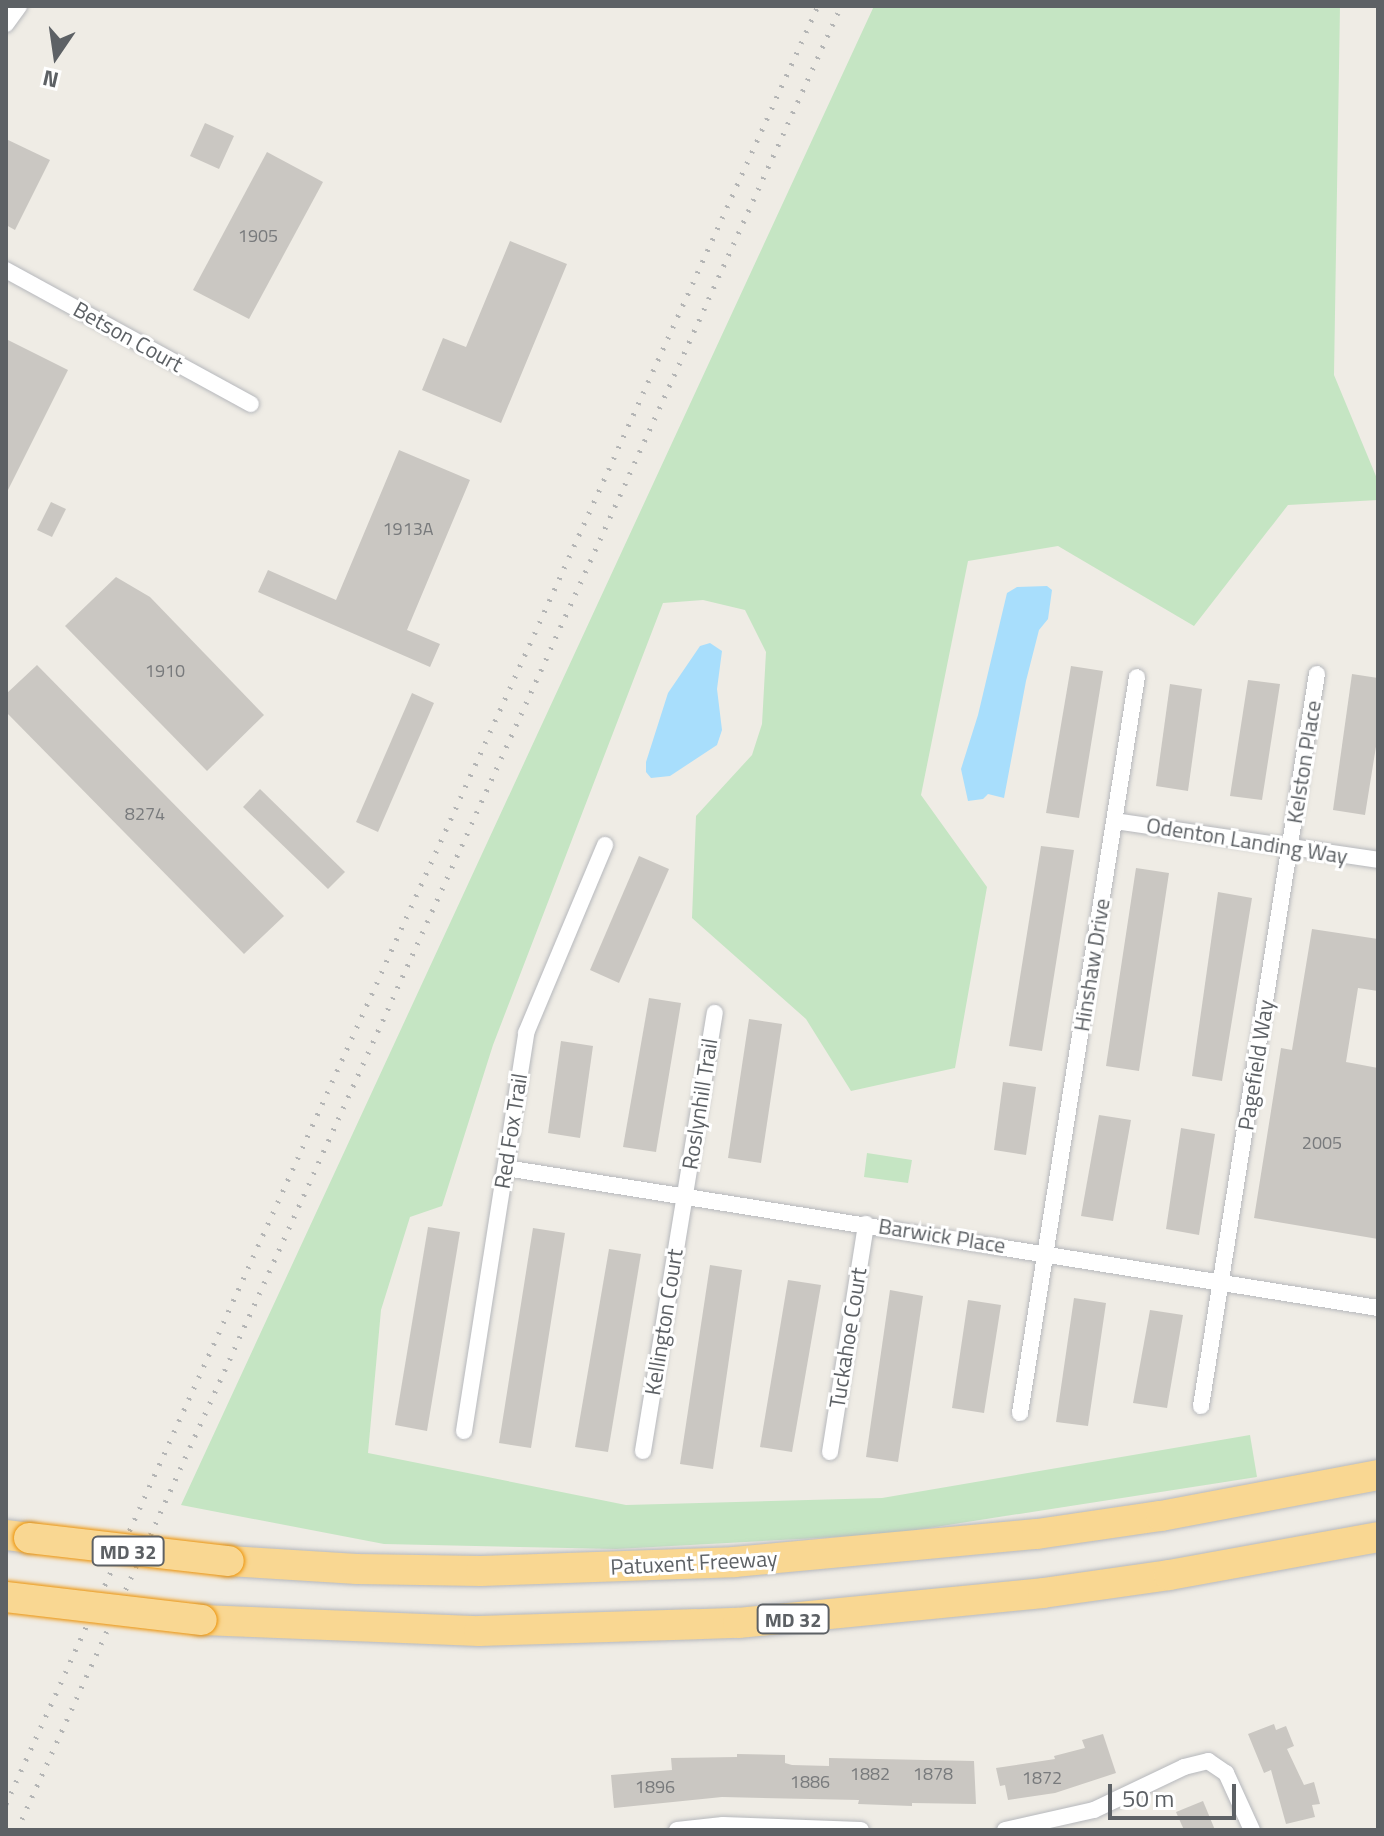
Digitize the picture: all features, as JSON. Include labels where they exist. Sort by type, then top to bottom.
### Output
[{"type":"highway","name":"Patuxent Freeway","points":[[12,1536],[229,1561],[357,1569],[481,1571],[734,1562],[1037,1534],[1161,1516],[1378,1475]]},
{"type":"highway","name":"MD 32","points":[[6,1597],[202,1620],[479,1631],[738,1623],[1043,1593],[1169,1575],[1378,1537]]},
{"type":"street","points":[[6,24],[19,6]]},
{"type":"street","name":"Betson Court","points":[[6,270],[251,404]]},
{"type":"street","name":"Kelston Place","points":[[1291,849],[1317,674]]},
{"type":"street","name":"Hinshaw Drive","points":[[1020,1413],[1137,677]]},
{"type":"street","name":"Odenton Landing Way","points":[[1115,821],[1378,860]]},
{"type":"street","name":"Red Fox Trail","points":[[464,1431],[526,1033],[605,845]]},
{"type":"street","name":"Pagefield Way","points":[[1201,1406],[1291,849]]},
{"type":"street","name":"Roslynhill Trail","points":[[685,1194],[715,1013]]},
{"type":"street","name":"Barwick Place","points":[[506,1168],[685,1194],[1378,1308]]},
{"type":"street","name":"Kellington Court","points":[[643,1451],[685,1194]]},
{"type":"street","name":"Tuckahoe Court","points":[[830,1452],[866,1224]]},
{"type":"street","points":[[1005,1830],[1070,1824],[1184,1767],[1208,1761],[1226,1773],[1252,1830]]},
{"type":"street","points":[[677,1830],[723,1825],[861,1830]]},
{"type":"green space","points":[[874,6],[1340,6],[1334,375],[1378,481],[1378,500],[1288,505],[1194,626],[1058,546],[968,561],[921,795],[987,887],[955,1068],[851,1091],[806,1019],[692,918],[696,816],[752,755],[762,724],[766,652],[745,610],[703,600],[663,603],[493,1045],[442,1206],[410,1217],[381,1310],[368,1453],[626,1505],[882,1498],[1250,1435],[1257,1477],[890,1534],[616,1549],[384,1544],[181,1505]]},
{"type":"green space","points":[[867,1153],[912,1160],[908,1183],[864,1177]]},
{"type":"water","points":[[1047,586],[1052,590],[1048,619],[1039,630],[1026,681],[1004,798],[988,794],[983,799],[968,801],[961,769],[978,715],[1007,593],[1017,587]]},
{"type":"water","points":[[710,643],[722,651],[717,689],[722,730],[717,745],[670,776],[651,778],[646,772],[646,762],[668,693],[700,646]]},
{"type":"building","points":[[205,123],[234,136],[219,169],[190,156]]},
{"type":"building","points":[[6,139],[50,160],[15,230],[6,225]]},
{"type":"building","points":[[267,152],[323,182],[249,319],[193,290]]},
{"type":"building","points":[[510,241],[567,264],[501,423],[422,390],[443,338],[466,347]]},
{"type":"building","points":[[6,339],[68,370],[6,494]]},
{"type":"building","points":[[399,450],[470,480],[407,630],[440,644],[430,667],[258,592],[268,570],[336,600]]},
{"type":"building","points":[[51,502],[66,509],[52,537],[37,530]]},
{"type":"building","points":[[116,577],[150,597],[264,715],[207,771],[65,626]]},
{"type":"building","points":[[37,665],[284,916],[244,954],[6,712],[6,694]]},
{"type":"building","points":[[1071,666],[1103,671],[1079,818],[1046,813]]},
{"type":"building","points":[[1352,674],[1378,678],[1378,734],[1365,815],[1333,810]]},
{"type":"building","points":[[1248,680],[1280,684],[1262,800],[1230,796]]},
{"type":"building","points":[[1170,684],[1202,689],[1188,791],[1156,786]]},
{"type":"building","points":[[412,693],[434,703],[378,832],[356,822]]},
{"type":"building","points":[[260,789],[345,872],[328,889],[243,807]]},
{"type":"building","points":[[1041,846],[1074,850],[1042,1051],[1009,1046]]},
{"type":"building","points":[[639,856],[669,869],[619,983],[590,970]]},
{"type":"building","points":[[1136,868],[1169,873],[1139,1071],[1106,1066]]},
{"type":"building","points":[[1218,892],[1252,898],[1222,1081],[1192,1076]]},
{"type":"building","points":[[1312,929],[1378,939],[1378,991],[1358,988],[1346,1062],[1378,1068],[1378,1239],[1254,1218],[1281,1048],[1292,1050]]},
{"type":"building","points":[[649,998],[681,1003],[656,1152],[623,1147]]},
{"type":"building","points":[[749,1019],[782,1024],[761,1163],[728,1158]]},
{"type":"building","points":[[561,1041],[593,1046],[580,1138],[548,1133]]},
{"type":"building","points":[[1003,1082],[1036,1087],[1026,1155],[994,1150]]},
{"type":"building","points":[[1099,1115],[1131,1120],[1113,1221],[1081,1216]]},
{"type":"building","points":[[1181,1128],[1215,1134],[1199,1235],[1166,1229]]},
{"type":"building","points":[[428,1227],[460,1232],[427,1431],[395,1425]]},
{"type":"building","points":[[533,1228],[565,1233],[531,1448],[499,1443]]},
{"type":"building","points":[[609,1249],[641,1254],[608,1452],[575,1447]]},
{"type":"building","points":[[710,1265],[742,1270],[713,1469],[680,1464]]},
{"type":"building","points":[[788,1280],[821,1285],[792,1452],[760,1447]]},
{"type":"building","points":[[890,1290],[923,1296],[898,1462],[866,1457]]},
{"type":"building","points":[[1074,1298],[1106,1303],[1088,1426],[1056,1422]]},
{"type":"building","points":[[968,1300],[1001,1305],[984,1413],[952,1408]]},
{"type":"building","points":[[1150,1310],[1183,1315],[1167,1408],[1133,1403]]},
{"type":"building","points":[[1274,1724],[1276,1730],[1286,1726],[1294,1746],[1287,1749],[1304,1785],[1314,1782],[1320,1804],[1312,1805],[1315,1817],[1286,1824],[1271,1770],[1264,1773],[1248,1734]]},
{"type":"building","points":[[1103,1734],[1116,1773],[1055,1793],[1008,1800],[1005,1785],[1000,1786],[996,1768],[1055,1759],[1054,1756],[1085,1748],[1082,1740]]},
{"type":"building","points":[[737,1754],[785,1755],[785,1763],[792,1765],[829,1766],[829,1758],[974,1761],[976,1804],[912,1803],[912,1806],[858,1804],[859,1800],[722,1797],[614,1808],[611,1775],[672,1770],[671,1758],[737,1757]]},
{"type":"building","points":[[1203,1801],[1215,1830],[1184,1830],[1176,1812]]},
{"type":"railway","points":[[6,1804],[818,6]]},
{"type":"railway","points":[[17,1830],[841,6]]}]
